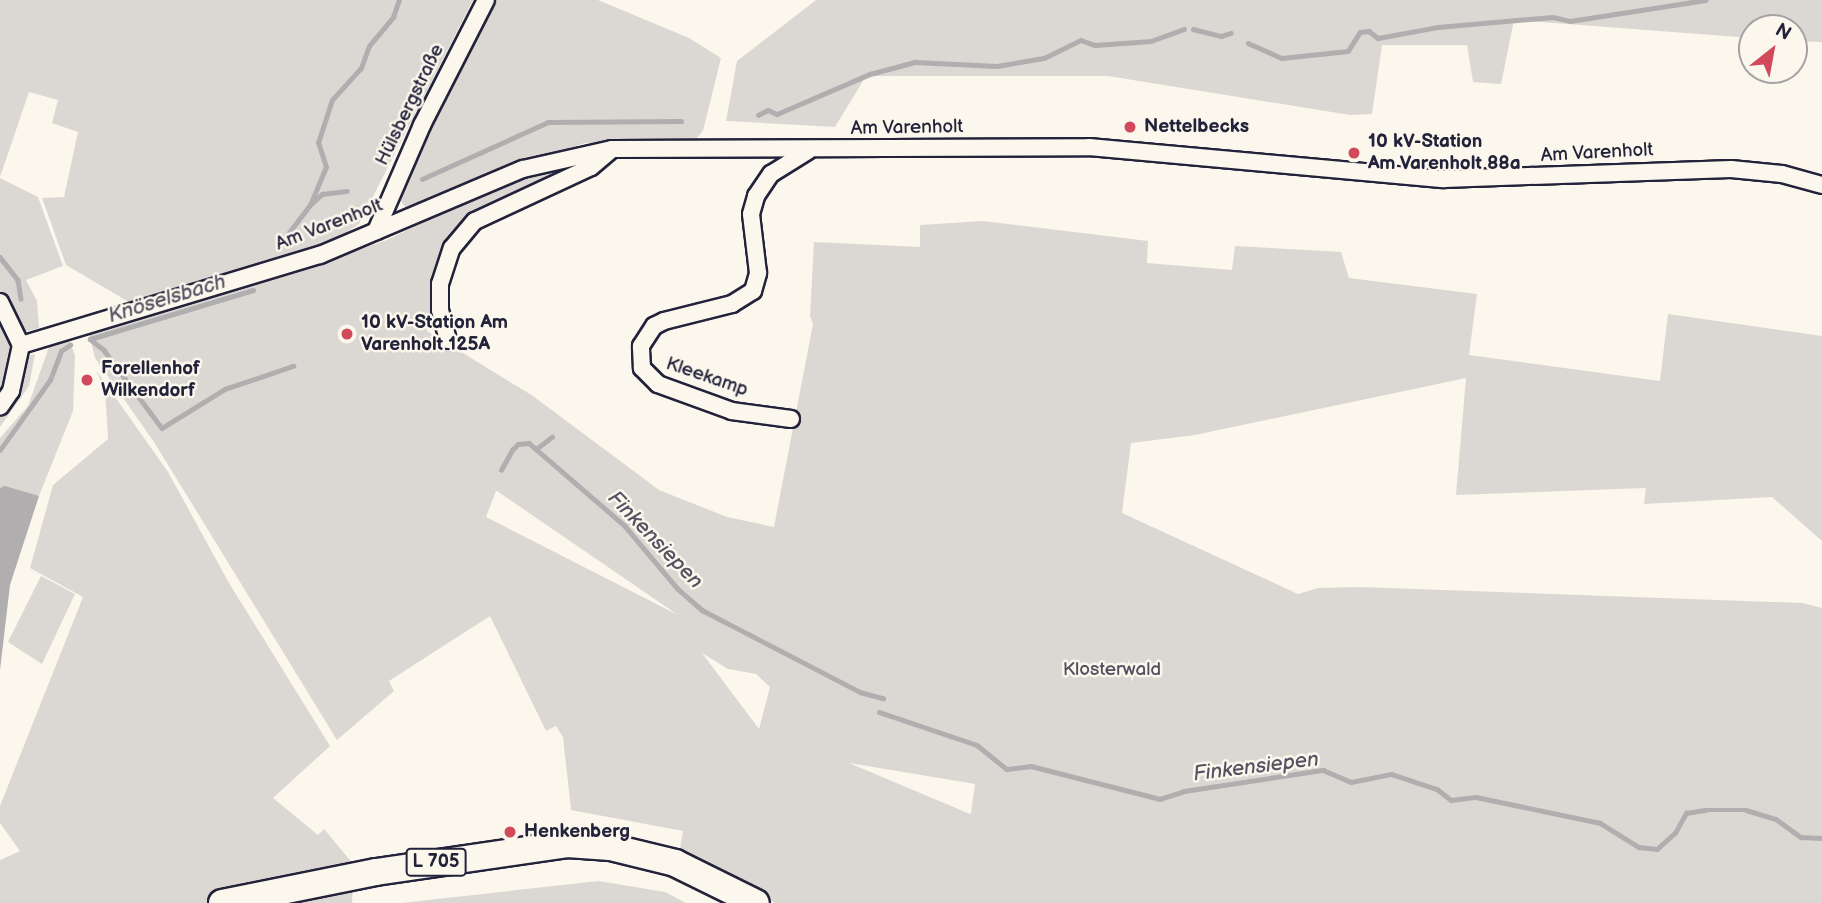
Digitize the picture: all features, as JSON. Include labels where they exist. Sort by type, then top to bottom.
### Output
[{"type":"main road","name":"L 705","points":[[222,903],[376,872],[567,844],[610,847],[675,863],[756,903]]},
{"type":"street","name":"Hülsbergstraße","points":[[376,231],[400,171],[486,0]]},
{"type":"street","name":"Am Varenholt","points":[[21,345],[320,255],[523,169],[612,149],[808,151],[1089,147],[1444,179],[1756,170],[1822,185]]},
{"type":"street","points":[[448,340],[440,310],[440,284],[452,248],[475,221],[591,167],[612,149]]},
{"type":"street","name":"Kleekamp","points":[[791,419],[732,411],[658,384],[642,368],[641,346],[654,326],[664,321],[746,300],[753,291],[758,273],[751,214],[756,196],[771,174],[808,151]]},
{"type":"street","points":[[0,302],[21,345],[11,391],[0,407]]},
{"type":"green space","points":[[0,0],[473,0],[359,224],[321,249],[134,305],[66,265],[42,198],[64,197],[78,132],[52,123],[58,100],[29,92],[0,177]]},
{"type":"green space","points":[[493,0],[598,0],[689,38],[721,58],[703,131],[694,141],[585,143],[455,186],[414,211],[406,208],[401,202],[407,168]]},
{"type":"green space","points":[[816,0],[1822,0],[1822,42],[1808,42],[1808,14],[1738,14],[1738,37],[1514,20],[1501,84],[1473,82],[1467,45],[1382,45],[1372,114],[1350,115],[1108,76],[866,76],[835,127],[726,121],[737,61]]},
{"type":"green space","name":"Klosterwald","points":[[575,165],[574,170],[462,220],[441,254],[427,331],[533,396],[659,490],[727,517],[774,527],[813,324],[810,316],[814,242],[920,247],[920,225],[983,221],[1148,241],[1147,263],[1232,270],[1235,246],[1341,252],[1349,278],[1477,294],[1469,355],[1660,381],[1668,314],[1822,336],[1822,541],[1772,497],[1644,504],[1646,488],[1456,495],[1466,378],[1195,435],[1131,443],[1122,513],[1298,594],[1318,588],[1360,587],[1803,603],[1822,608],[1822,903],[775,903],[679,856],[683,831],[571,810],[563,737],[556,726],[546,731],[490,616],[389,681],[394,691],[337,740],[154,442],[95,358],[89,334],[295,272],[387,240],[495,188]],"holes":[[[497,491],[678,615],[486,517]],[[702,653],[728,669],[756,674],[770,687],[759,729]],[[849,763],[975,784],[970,814]]]},
{"type":"green space","points":[[0,178],[38,197],[63,266],[26,280],[37,301],[39,328],[15,334],[13,360],[0,392]]},
{"type":"green space","points":[[68,338],[75,355],[73,411],[39,496],[0,488],[0,438],[28,406],[49,347]]},
{"type":"green space","points":[[35,354],[29,386],[0,427],[0,415],[14,394],[28,356]]},
{"type":"green space","points":[[96,370],[168,472],[229,583],[330,746],[273,798],[318,835],[324,829],[354,865],[352,903],[0,903],[0,860],[20,851],[0,823],[0,806],[83,597],[30,568],[53,485],[108,439],[105,391]]},
{"type":"green space","points":[[41,576],[75,594],[42,664],[8,642]]},
{"type":"green space","points":[[599,881],[665,892],[686,903],[401,903]]},
{"type":"shaded area","points":[[5,486],[39,496],[10,585],[0,670],[0,488]]},
{"type":"waterway","name":"Knöselsbach","points":[[284,239],[310,205],[326,167],[318,143],[332,100],[361,68],[369,46],[393,17],[399,0]]},
{"type":"waterway","points":[[1248,43],[1282,58],[1348,51],[1360,32],[1369,31],[1378,38],[1438,27],[1553,17],[1570,21],[1705,0]]},
{"type":"waterway","points":[[758,115],[768,110],[777,114],[870,74],[915,62],[997,66],[1044,58],[1081,40],[1095,45],[1151,41],[1184,29]]},
{"type":"waterway","points":[[1193,29],[1221,36],[1231,33]]},
{"type":"waterway","points":[[422,179],[548,122],[681,121]]},
{"type":"waterway","points":[[311,204],[322,194],[347,191]]},
{"type":"waterway","points":[[0,257],[18,280],[21,299]]},
{"type":"waterway","name":"Knöselsbach","points":[[90,339],[253,290]]},
{"type":"waterway","name":"Finkensiepen","points":[[90,339],[104,350],[162,428],[225,389],[293,366]]},
{"type":"waterway","name":"Knöselsbach","points":[[0,450],[50,380],[61,351],[70,345]]},
{"type":"waterway","points":[[536,449],[552,437]]},
{"type":"waterway","name":"Finkensiepen","points":[[501,470],[518,444],[529,443],[625,526],[678,589],[702,610],[860,692],[883,698]]},
{"type":"waterway","name":"Finkensiepen","points":[[879,712],[977,745],[1007,769],[1031,766],[1160,799],[1184,791],[1323,770],[1351,782],[1391,774],[1437,789],[1451,800],[1476,797],[1600,823],[1639,847],[1657,849],[1675,833],[1686,813],[1706,810],[1746,810],[1776,819],[1801,837],[1822,838]]},
{"type":"place","name":"Nettelbecks","points":[[1130,127]]},
{"type":"place","name":"10 kV-Station Am Varenholt 88a","points":[[1354,153]]},
{"type":"place","name":"10 kV-Station Am Varenholt 125A","points":[[347,334]]},
{"type":"place","name":"Forellenhof Wilkendorf","points":[[87,380]]},
{"type":"place","name":"Henkenberg","points":[[510,832]]}]
